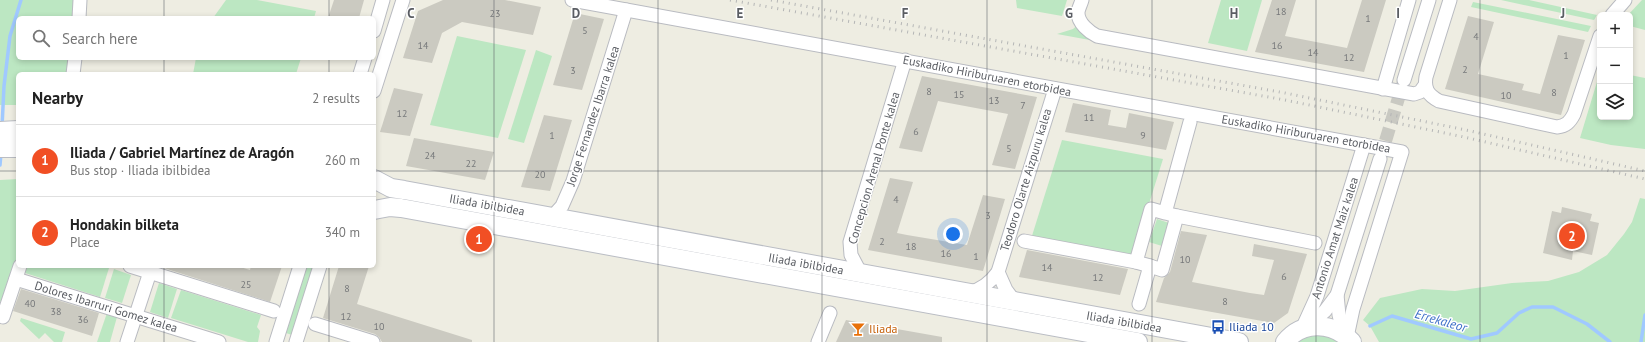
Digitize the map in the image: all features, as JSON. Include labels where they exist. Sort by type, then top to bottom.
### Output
[{"type":"street","points":[[79,16],[80,0]]},
{"type":"street","points":[[376,24],[383,0]]},
{"type":"street","points":[[376,85],[403,0]]},
{"type":"street","name":"Euskadiko Hiriburuaren etorbidea","points":[[572,0],[1402,152],[1353,310],[1348,338]]},
{"type":"street","points":[[1082,0],[1078,13],[1085,28],[1097,36],[1383,89],[1414,94],[1427,90]]},
{"type":"street","points":[[1383,89],[1409,0]]},
{"type":"street","points":[[1404,80],[1429,0]]},
{"type":"street","points":[[1450,0],[1426,77],[1427,90],[1439,101],[1557,127],[1564,126],[1570,121],[1574,114],[1597,45]]},
{"type":"street","points":[[1615,12],[1625,0]]},
{"type":"street","name":"Jorge Fernandez Ibarra kalea","points":[[552,217],[562,206],[573,181],[626,10]]},
{"type":"street","points":[[73,72],[75,60]]},
{"type":"street","points":[[361,72],[364,60]]},
{"type":"street","name":"Concepcion Arenal Ponte kalea","points":[[861,274],[851,255],[850,242],[905,60]]},
{"type":"street","name":"Teodoro Olarte Aizpuru kalea","points":[[968,293],[977,290],[991,281],[998,272],[1055,88]]},
{"type":"street","points":[[1024,241],[1136,262],[1162,270],[1171,214],[1190,122]]},
{"type":"street","points":[[0,131],[16,130]]},
{"type":"street","name":"Antonio Amat Maiz kalea","points":[[1304,328],[1318,296],[1364,144]]},
{"type":"street","points":[[0,148],[16,148]]},
{"type":"street","name":"Antonio Amat Maiz kalea","points":[[1304,328],[1325,311],[1337,295],[1380,159]]},
{"type":"street","name":"Iliada ibilbidea","points":[[376,180],[391,188],[1239,342]]},
{"type":"street","name":"Iliada ibilbidea","points":[[376,210],[390,207],[401,208],[1138,342]]},
{"type":"street","points":[[1136,262],[1151,209],[1315,243]]},
{"type":"street","points":[[1139,304],[1150,266]]},
{"type":"street","points":[[276,342],[299,268]]},
{"type":"street","points":[[296,342],[319,268]]},
{"type":"street","points":[[127,342],[151,269],[274,311]]},
{"type":"street","points":[[3,317],[18,272]]},
{"type":"street","name":"Dolores Ibarruri Gomez kalea","points":[[18,272],[136,316],[219,342]]},
{"type":"street","points":[[998,272],[1006,290],[1014,302]]},
{"type":"street","name":"Antonio Amat Maiz kalea","points":[[1337,295],[1339,315],[1348,338]]},
{"type":"street","points":[[818,342],[830,313]]},
{"type":"street","points":[[315,324],[373,342]]},
{"type":"street","points":[[1285,342],[1295,333],[1304,328],[1318,326],[1330,327],[1348,338]]},
{"type":"green space","points":[[0,0],[86,0],[85,16],[16,16],[16,60],[82,60],[80,72],[16,72],[16,105],[0,105]]},
{"type":"green space","points":[[226,0],[257,0],[316,11],[315,16],[214,16]]},
{"type":"green space","points":[[1016,0],[1067,0],[1062,16],[1017,8]]},
{"type":"green space","points":[[1221,0],[1262,0],[1247,51],[1208,43]]},
{"type":"green space","points":[[1501,0],[1529,0],[1597,15],[1594,20]]},
{"type":"green space","points":[[1642,0],[1645,0],[1645,30],[1633,27],[1633,12],[1631,12]]},
{"type":"green space","points":[[1473,2],[1591,26],[1588,32],[1471,7]]},
{"type":"green space","points":[[1079,24],[1095,41],[1057,34],[1073,29]]},
{"type":"green space","points":[[457,36],[526,50],[498,138],[430,125]]},
{"type":"green space","points":[[536,50],[552,56],[524,143],[508,139]]},
{"type":"green space","points":[[196,60],[300,60],[297,72],[193,72]]},
{"type":"green space","points":[[1633,76],[1645,78],[1645,149],[1611,145],[1580,138],[1597,82],[1597,120],[1633,120]]},
{"type":"green space","points":[[1062,140],[1163,159],[1132,258],[1031,239]]},
{"type":"green space","points":[[16,179],[16,262],[2,303],[0,301],[0,180]]},
{"type":"green space","points":[[1640,198],[1645,199],[1645,342],[1379,342],[1370,326],[1363,320],[1380,298],[1422,289],[1455,291],[1512,283],[1548,281],[1579,272],[1607,255],[1632,222]]},
{"type":"green space","points":[[1157,219],[1169,223],[1162,246],[1149,242]]},
{"type":"green space","points":[[26,268],[109,268],[100,297],[25,273]]},
{"type":"green space","points":[[306,268],[313,268],[292,335],[286,333]]},
{"type":"green space","points":[[114,269],[131,275],[122,303],[105,298]]},
{"type":"green space","points":[[159,283],[177,289],[168,318],[150,312]]},
{"type":"green space","points":[[181,290],[261,315],[257,327],[260,331],[258,342],[248,342],[171,318]]},
{"type":"green space","points":[[107,313],[117,317],[110,342],[97,342]]},
{"type":"green space","points":[[21,318],[65,332],[62,342],[54,342],[45,333],[39,339],[20,321]]},
{"type":"green space","points":[[1320,333],[1343,342],[1296,342],[1298,340]]},
{"type":"building","points":[[334,0],[364,0],[360,16],[329,16]]},
{"type":"building","points":[[443,0],[505,0],[541,7],[533,35],[462,22],[442,33],[432,63],[403,58],[418,11]]},
{"type":"building","points":[[1272,0],[1296,0],[1285,36],[1347,48],[1362,0],[1386,0],[1364,72],[1255,52]]},
{"type":"building","points":[[575,13],[604,19],[582,90],[553,85]]},
{"type":"building","points":[[1468,16],[1494,22],[1478,74],[1524,84],[1522,90],[1540,94],[1558,35],[1585,40],[1561,115],[1445,89]]},
{"type":"building","points":[[922,76],[1037,97],[1015,169],[992,165],[1008,114],[938,101],[922,152],[899,148]]},
{"type":"building","points":[[394,88],[423,94],[410,136],[380,132]]},
{"type":"building","points":[[1073,103],[1111,110],[1108,125],[1126,128],[1129,113],[1174,122],[1166,150],[1065,132]]},
{"type":"building","points":[[544,115],[572,120],[550,191],[521,187]]},
{"type":"building","points":[[414,138],[494,152],[485,180],[406,166]]},
{"type":"building","points":[[890,178],[913,182],[897,233],[907,235],[967,245],[983,195],[1005,199],[983,271],[868,250]]},
{"type":"building","points":[[1562,207],[1592,214],[1590,221],[1599,223],[1592,255],[1573,251],[1572,260],[1543,253],[1552,211],[1561,213]]},
{"type":"building","points":[[1181,231],[1207,235],[1192,282],[1250,293],[1264,295],[1274,260],[1252,256],[1254,244],[1307,254],[1288,313],[1274,323],[1156,302],[1164,278],[1170,272]]},
{"type":"building","points":[[1027,250],[1128,269],[1120,295],[1019,277]]},
{"type":"building","points":[[164,268],[244,268],[250,270],[250,268],[281,268],[270,302]]},
{"type":"building","points":[[338,268],[368,268],[357,304],[472,340],[472,342],[382,342],[375,334],[323,318]]},
{"type":"building","points":[[21,289],[99,313],[92,336],[13,311]]},
{"type":"building","points":[[846,320],[942,337],[942,342],[836,342]]},
{"type":"waterway","points":[[16,16],[21,0]]},
{"type":"waterway","points":[[2,127],[4,86],[10,36],[16,16]]},
{"type":"waterway","points":[[0,165],[1,153]]},
{"type":"waterway","name":"Errekaleor","points":[[1370,326],[1392,316],[1471,339],[1497,333],[1519,313],[1532,307],[1553,307],[1587,324],[1610,342]]},
{"type":"waterway","name":"Errekaleor","points":[[1641,342],[1645,315]]},
{"type":"tunnel","points":[[1380,159],[1404,80]]},
{"type":"railway","points":[[730,0],[1285,100],[1464,137],[1645,179]]},
{"type":"railway","points":[[771,0],[1285,93],[1466,130],[1645,171]]},
{"type":"place","name":"Hondakin bilketa","points":[[1572,236]]},
{"type":"place","name":"Iliada / Gabriel Martínez de Aragón","points":[[479,239]]},
{"type":"place","name":"Iliada 10","points":[[1218,327]]},
{"type":"place","name":"Iliada","points":[[858,329]]}]
